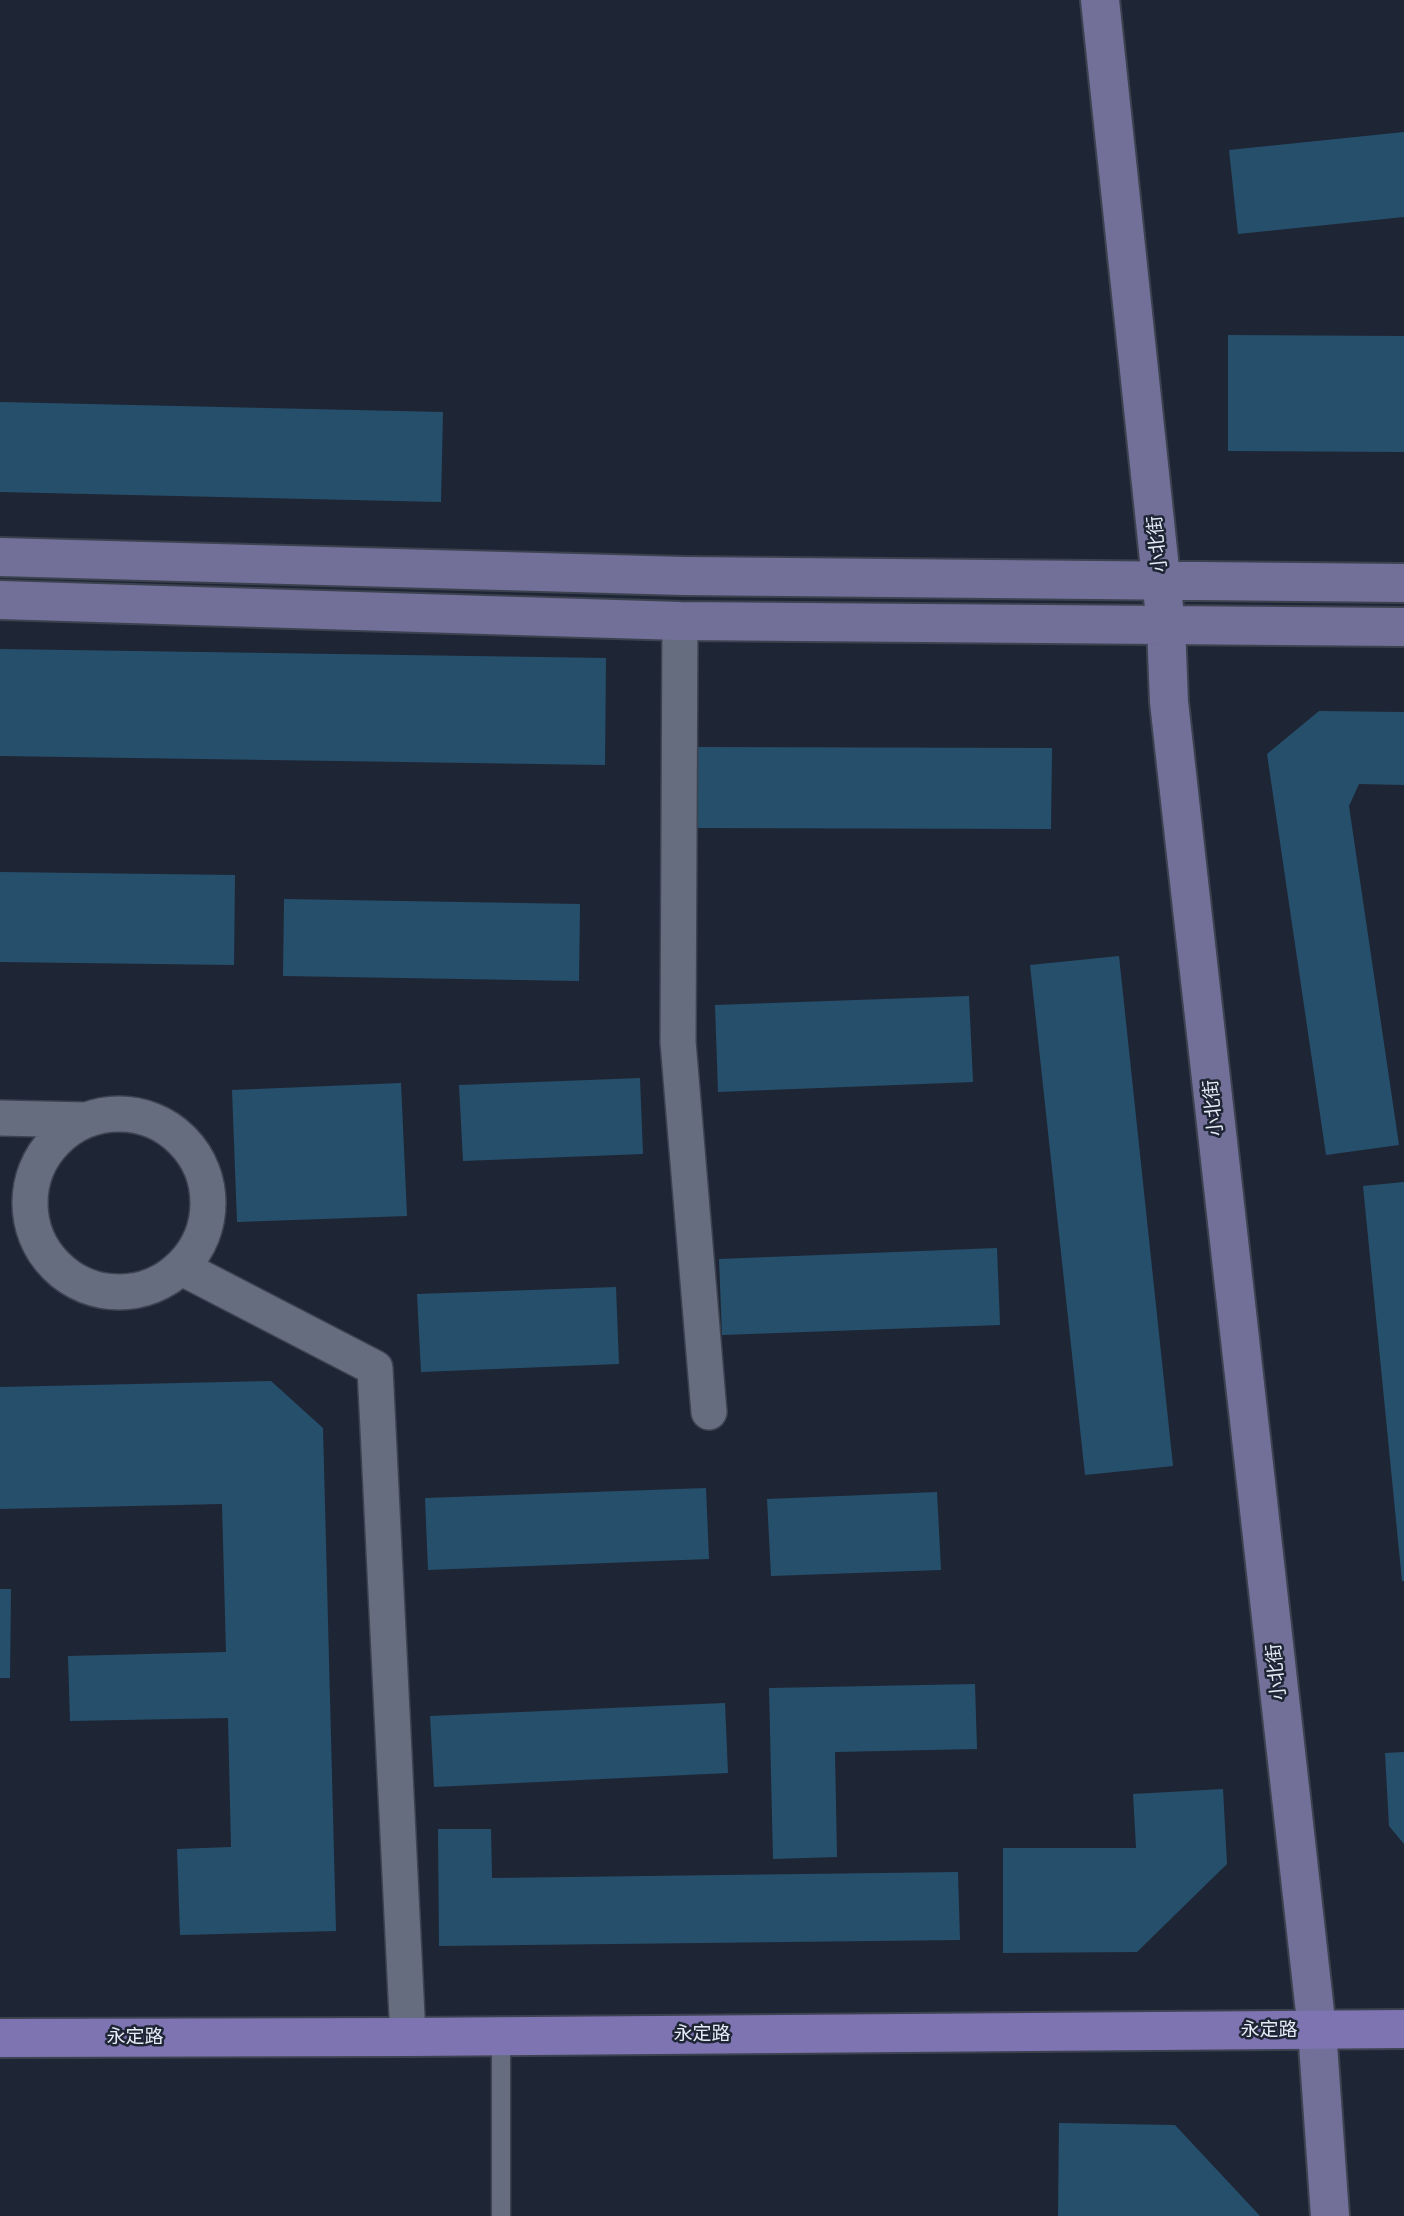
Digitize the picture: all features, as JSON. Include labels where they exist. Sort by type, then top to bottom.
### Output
[{"type":"main road","name":"永定路","points":[[0,2038],[501,2037],[1404,2029]]},
{"type":"street","name":"小北街","points":[[1100,0],[1166,626],[1169,702],[1317,2030],[1330,2216]]},
{"type":"street","points":[[0,557],[683,576],[1404,583]]},
{"type":"street","points":[[0,600],[680,621],[1404,628]]},
{"type":"street","points":[[680,621],[678,1042],[709,1412]]},
{"type":"street","points":[[0,1118],[86,1120],[121,1114],[155,1121],[184,1141],[203,1170],[209,1205],[202,1239],[182,1268],[152,1287],[118,1293],[83,1285],[54,1265],[35,1236],[29,1202],[37,1167],[57,1138],[86,1120]]},
{"type":"street","points":[[182,1268],[375,1368],[408,2037]]},
{"type":"lane","points":[[501,2037],[501,2216]]},
{"type":"building","points":[[1404,132],[1404,217],[1238,234],[1229,150]]},
{"type":"building","points":[[1228,335],[1404,336],[1404,452],[1228,451]]},
{"type":"building","points":[[0,402],[443,412],[441,502],[0,492]]},
{"type":"building","points":[[0,649],[606,658],[605,765],[0,756]]},
{"type":"building","points":[[1319,711],[1404,712],[1404,785],[1359,784],[1349,806],[1399,1145],[1326,1155],[1267,754]]},
{"type":"building","points":[[695,747],[1052,748],[1051,829],[695,828]]},
{"type":"building","points":[[0,872],[235,875],[234,965],[0,962]]},
{"type":"building","points":[[284,899],[580,904],[579,981],[283,976]]},
{"type":"building","points":[[1119,956],[1173,1466],[1085,1475],[1030,965]]},
{"type":"building","points":[[969,996],[973,1082],[718,1092],[715,1005]]},
{"type":"building","points":[[640,1078],[643,1154],[463,1161],[459,1085]]},
{"type":"building","points":[[401,1083],[407,1216],[237,1222],[232,1090]]},
{"type":"building","points":[[1404,1182],[1404,1581],[1402,1581],[1363,1186]]},
{"type":"building","points":[[997,1248],[1000,1325],[722,1335],[719,1259]]},
{"type":"building","points":[[616,1287],[619,1364],[421,1372],[417,1294]]},
{"type":"building","points":[[271,1381],[323,1428],[336,1931],[180,1935],[177,1849],[231,1847],[228,1718],[70,1721],[68,1656],[226,1652],[222,1504],[0,1509],[0,1387]]},
{"type":"building","points":[[706,1488],[709,1559],[428,1570],[425,1498]]},
{"type":"building","points":[[937,1492],[941,1570],[771,1576],[767,1499]]},
{"type":"building","points":[[0,1589],[11,1589],[10,1678],[0,1678]]},
{"type":"building","points":[[975,1684],[977,1749],[835,1752],[837,1857],[773,1859],[769,1688]]},
{"type":"building","points":[[725,1703],[728,1773],[434,1787],[430,1716]]},
{"type":"building","points":[[1404,1752],[1404,1844],[1389,1826],[1385,1753]]},
{"type":"building","points":[[1223,1789],[1227,1864],[1137,1952],[1003,1953],[1003,1848],[1136,1848],[1133,1794]]},
{"type":"building","points":[[438,1829],[491,1829],[492,1878],[958,1872],[960,1940],[439,1946]]},
{"type":"building","points":[[1059,2123],[1175,2125],[1260,2216],[1058,2216]]}]
